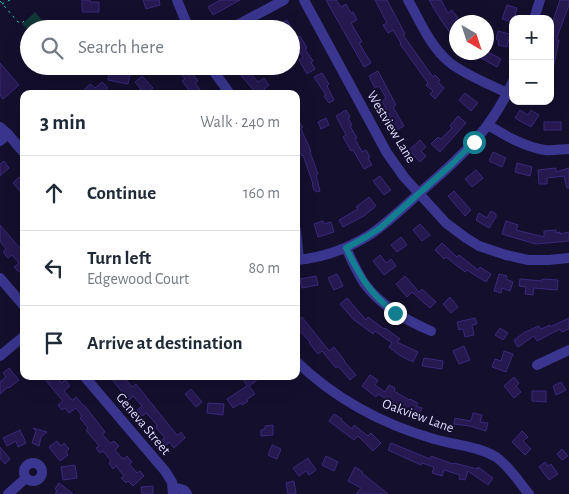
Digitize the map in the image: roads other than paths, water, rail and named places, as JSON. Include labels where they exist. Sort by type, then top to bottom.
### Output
[{"type":"street","points":[[177,0],[185,20]]},
{"type":"street","points":[[247,20],[284,0]]},
{"type":"street","name":"Westview Lane","points":[[304,0],[387,153],[404,177],[446,223],[480,246],[506,255],[528,260],[569,258]]},
{"type":"street","points":[[300,260],[321,256],[346,248],[373,233],[462,155],[488,125],[508,93],[450,63],[434,45],[408,0]]},
{"type":"street","points":[[535,15],[540,0]]},
{"type":"street","points":[[216,75],[227,90]]},
{"type":"street","points":[[488,125],[506,136],[525,144],[546,150],[569,149]]},
{"type":"street","points":[[3,134],[20,149]]},
{"type":"street","points":[[346,248],[364,282],[388,308],[405,319],[431,331]]},
{"type":"street","points":[[0,278],[20,301]]},
{"type":"street","points":[[0,356],[20,339]]},
{"type":"street","points":[[537,365],[569,350]]},
{"type":"street","name":"Oakview Lane","points":[[300,365],[341,397],[388,423],[435,439],[479,450],[496,458],[506,466],[529,494]]},
{"type":"street","name":"Geneva Street","points":[[87,380],[165,471],[172,482],[173,491]]},
{"type":"street","points":[[8,494],[26,478]]},
{"type":"street","points":[[173,491],[184,490],[187,494]]}]
